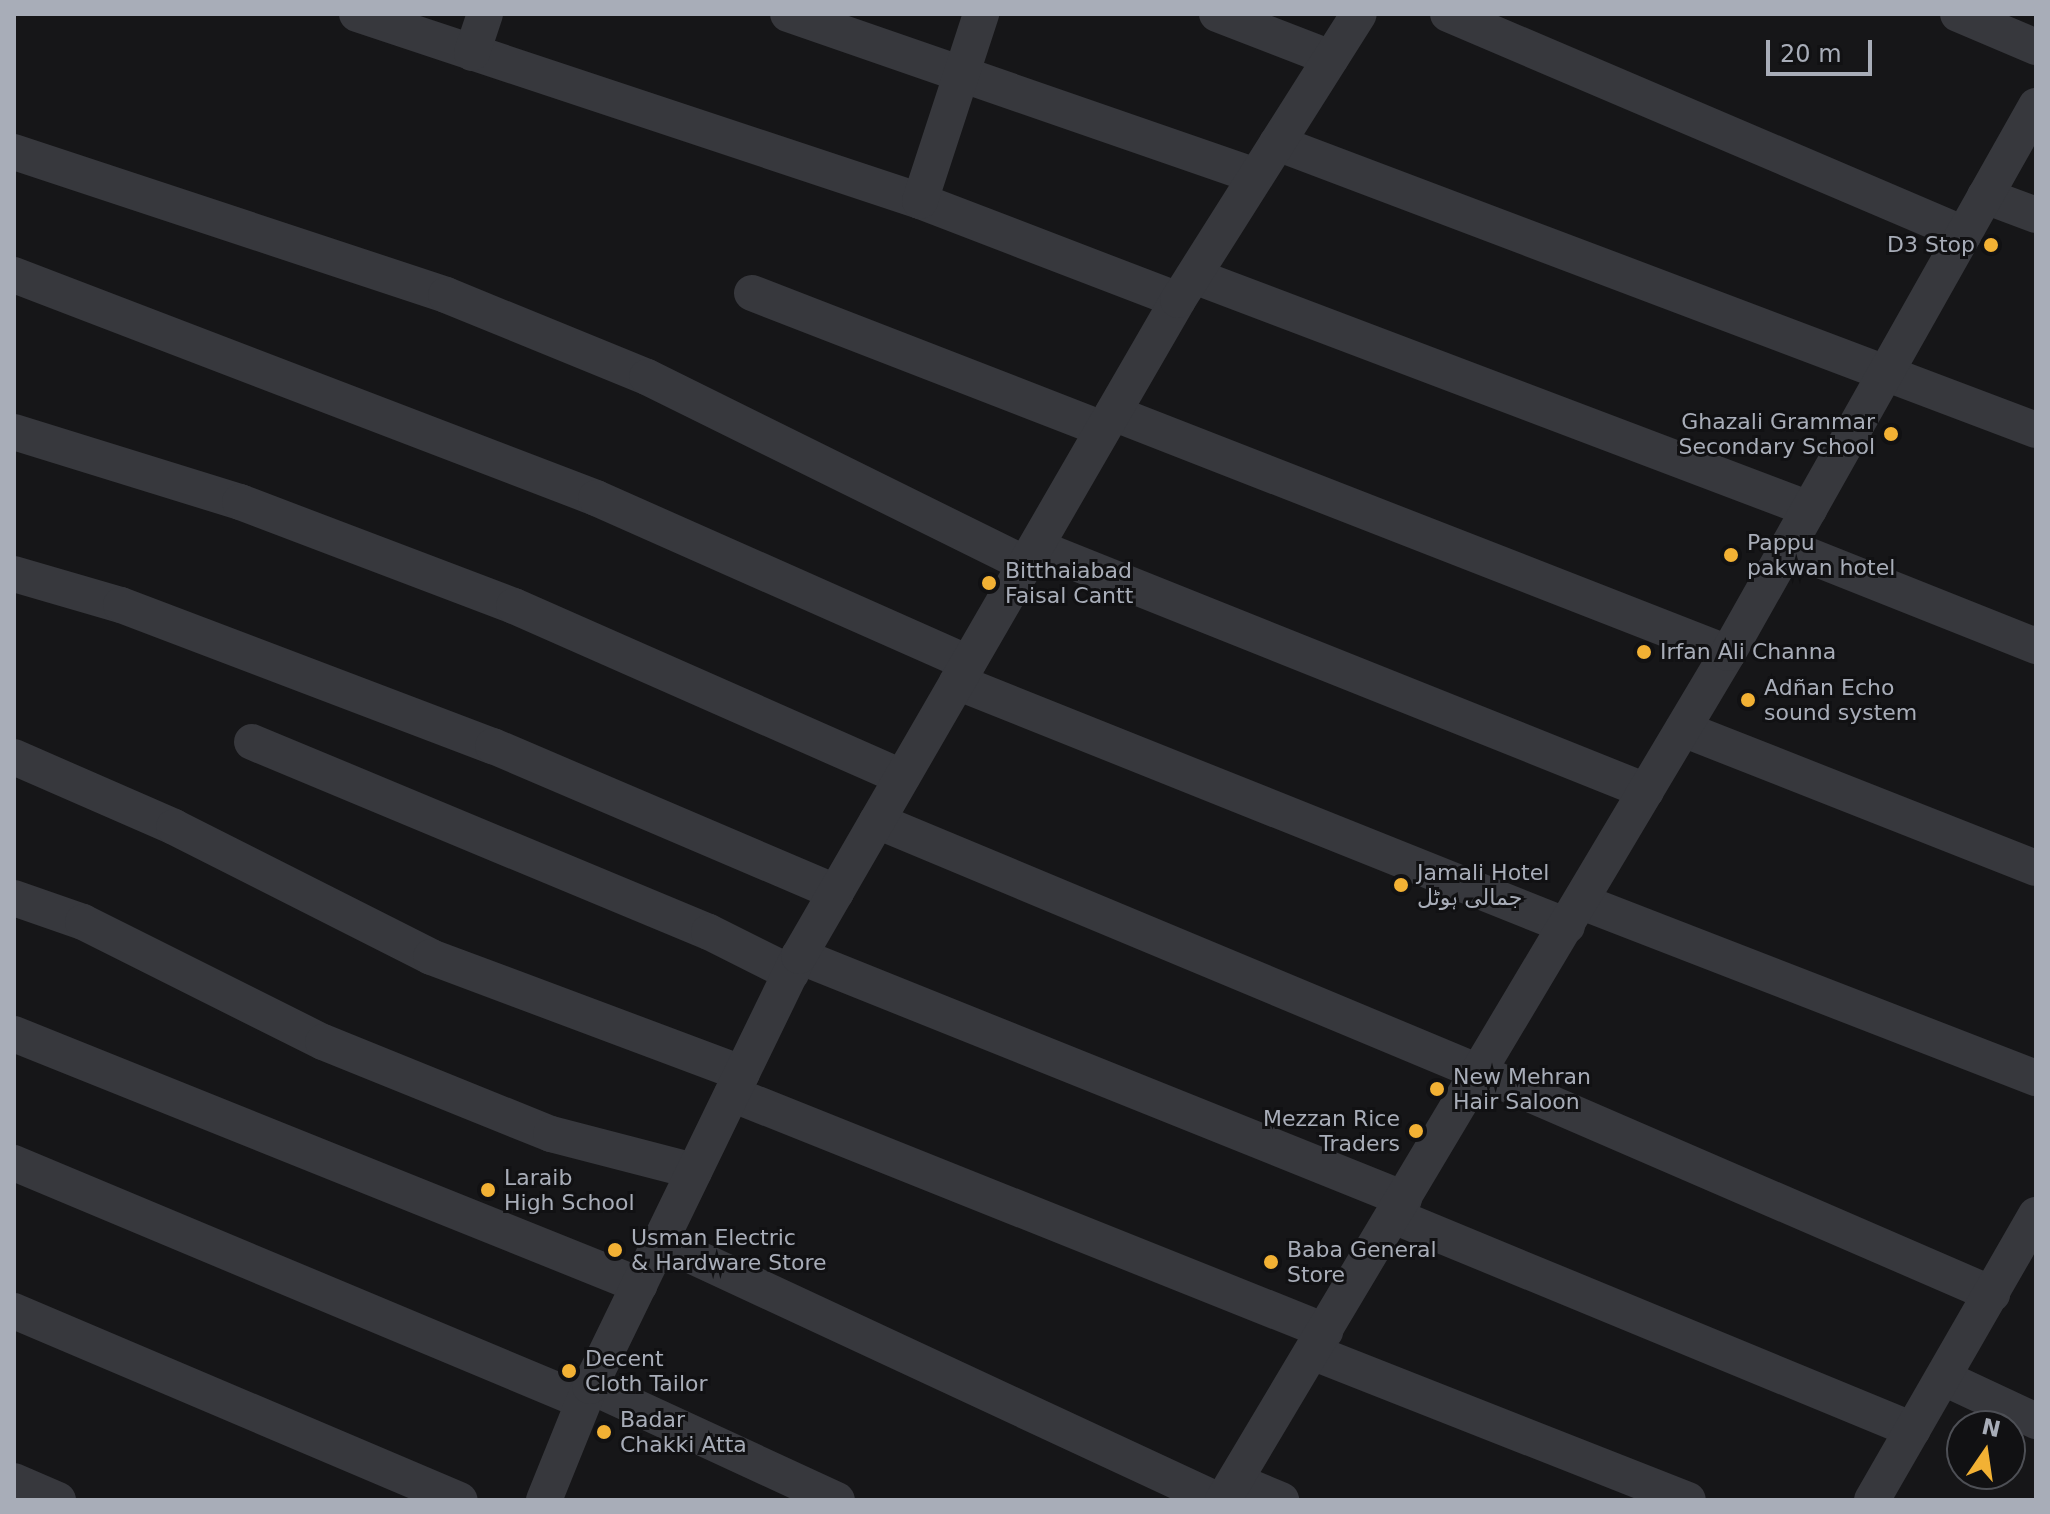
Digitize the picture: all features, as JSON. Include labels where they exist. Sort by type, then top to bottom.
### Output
[{"type":"street","points":[[357,14],[1186,288],[1809,509]]},
{"type":"street","points":[[472,53],[485,14]]},
{"type":"street","points":[[788,14],[1256,176]]},
{"type":"street","points":[[920,201],[981,14]]},
{"type":"street","points":[[1217,14],[1331,58]]},
{"type":"street","points":[[544,1500],[586,1393],[795,965],[1186,288],[1359,14]]},
{"type":"street","points":[[1448,14],[1964,234]]},
{"type":"street","points":[[1958,14],[2036,47]]},
{"type":"street","points":[[1225,1494],[1481,1073],[1728,653],[2036,106]]},
{"type":"street","points":[[1277,143],[2036,430]]},
{"type":"street","points":[[14,152],[446,295],[647,377],[1031,555],[1646,791]]},
{"type":"street","points":[[1985,196],[2036,215]]},
{"type":"street","points":[[14,275],[596,498],[963,672],[1574,914],[2036,1078]]},
{"type":"street","points":[[752,293],[1108,421],[1728,653]]},
{"type":"street","points":[[14,432],[240,502],[514,606],[902,777]]},
{"type":"street","points":[[1787,547],[2036,646]]},
{"type":"street","points":[[14,574],[121,605],[478,740],[836,892]]},
{"type":"street","points":[[1683,729],[2036,868]]},
{"type":"street","points":[[252,742],[709,932],[1399,1208],[1913,1430]]},
{"type":"street","points":[[14,757],[174,827],[431,957],[737,1084],[1318,1342],[1688,1500]]},
{"type":"street","points":[[877,821],[1481,1073],[1992,1294]]},
{"type":"street","points":[[14,898],[83,922],[323,1042],[551,1134],[694,1171]]},
{"type":"street","points":[[14,1034],[639,1285]]},
{"type":"street","points":[[14,1163],[586,1393],[837,1500]]},
{"type":"street","points":[[1872,1500],[2036,1215]]},
{"type":"street","points":[[660,1241],[1225,1494],[1281,1500]]},
{"type":"street","points":[[14,1311],[460,1500]]},
{"type":"street","points":[[1944,1378],[2036,1421]]},
{"type":"street","points":[[14,1481],[58,1500]]},
{"type":"place","name":"D3 Stop","points":[[1991,245]]},
{"type":"place","name":"Ghazali Grammar Secondary School","points":[[1891,434]]},
{"type":"place","name":"Pappu pakwan hotel","points":[[1731,555]]},
{"type":"place","name":"Bitthaiabad Faisal Cantt","points":[[989,583]]},
{"type":"place","name":"Irfan Ali Channa","points":[[1644,652]]},
{"type":"place","name":"Adñan Echo sound system","points":[[1748,700]]},
{"type":"place","name":"Jamali Hotel جمالی ہوٹل","points":[[1401,885]]},
{"type":"place","name":"New Mehran Hair Saloon","points":[[1437,1089]]},
{"type":"place","name":"Mezzan Rice Traders","points":[[1416,1131]]},
{"type":"place","name":"Laraib High School","points":[[488,1190]]},
{"type":"place","name":"Usman Electric & Hardware Store","points":[[615,1250]]},
{"type":"place","name":"Baba General Store","points":[[1271,1262]]},
{"type":"place","name":"Decent Cloth Tailor","points":[[569,1371]]},
{"type":"place","name":"Badar Chakki Atta","points":[[604,1432]]}]
